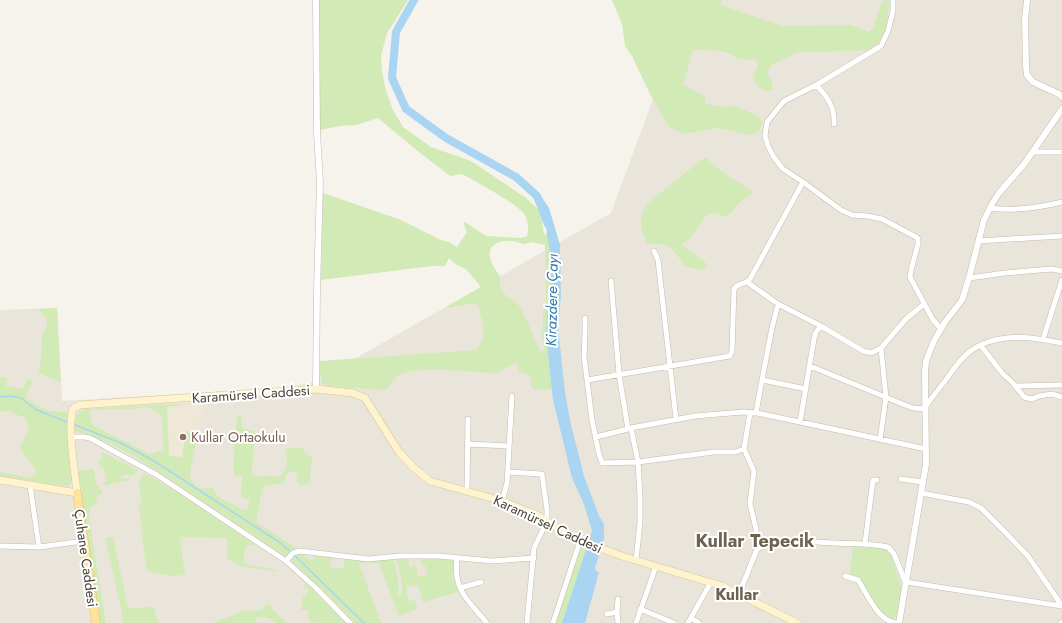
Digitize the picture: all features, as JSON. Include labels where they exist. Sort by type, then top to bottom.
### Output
[{"type":"main road","name":"Karamürsel Caddesi","points":[[77,493],[71,418],[73,408],[75,406],[83,404],[316,389],[353,393],[365,398],[391,440],[403,456],[418,472],[430,481],[502,501],[530,512],[580,541],[636,560],[711,582],[739,594],[797,623]]},
{"type":"main road","points":[[0,480],[77,493]]},
{"type":"main road","name":"Çuhane Caddesi","points":[[77,493],[96,623]]},
{"type":"street","points":[[316,0],[317,124],[320,183],[316,389]]},
{"type":"street","points":[[894,0],[888,31],[881,46],[816,85],[784,101],[769,119],[765,131],[768,146],[776,161],[788,173],[803,182],[845,213],[882,219],[917,238],[917,248],[910,270],[910,277],[933,320],[941,329]]},
{"type":"street","points":[[1027,0],[1025,20],[1027,75],[1033,82],[1059,94],[1062,97]]},
{"type":"street","points":[[816,85],[830,103],[834,116],[834,124]]},
{"type":"street","points":[[846,576],[858,580],[880,614],[889,621],[898,623],[926,464],[926,361],[930,348],[941,329],[962,300],[984,220],[990,208],[999,193],[1033,152],[1062,109]]},
{"type":"street","points":[[1033,152],[1062,152]]},
{"type":"street","points":[[587,380],[728,357],[731,355],[734,289],[737,285],[747,282],[750,279],[803,182]]},
{"type":"street","points":[[990,208],[1026,208],[1062,202]]},
{"type":"street","points":[[978,241],[1062,236]]},
{"type":"street","points":[[654,251],[658,260],[676,419]]},
{"type":"street","points":[[969,278],[1052,269],[1062,271]]},
{"type":"street","points":[[1043,339],[1062,280]]},
{"type":"street","points":[[611,281],[619,374],[638,462],[640,523],[636,560]]},
{"type":"street","points":[[747,282],[778,304],[821,326],[863,351],[871,353],[881,348],[906,319],[924,304]]},
{"type":"street","points":[[739,594],[757,549],[756,529],[750,504],[754,471],[744,449],[762,380],[778,304]]},
{"type":"street","points":[[585,318],[586,334],[584,363],[599,454],[602,463],[638,462],[714,452],[735,452],[744,449]]},
{"type":"street","points":[[800,422],[815,334],[821,326]]},
{"type":"street","points":[[926,407],[958,362],[968,352],[980,346],[999,339],[1020,337],[1043,339],[1062,343]]},
{"type":"street","points":[[980,346],[1003,374],[1024,396],[1032,399],[1039,396],[1052,394],[1062,397]]},
{"type":"street","points":[[880,440],[886,397],[881,348]]},
{"type":"street","points":[[810,366],[912,408],[926,407]]},
{"type":"street","points":[[762,380],[806,389]]},
{"type":"street","points":[[1016,386],[1062,385]]},
{"type":"street","points":[[502,501],[506,489],[508,472],[512,396]]},
{"type":"street","points":[[596,437],[676,419],[710,414],[753,413],[926,449]]},
{"type":"street","points":[[467,491],[468,419]]},
{"type":"street","points":[[72,434],[90,438],[157,475],[290,557],[316,588],[350,623]]},
{"type":"street","points":[[467,444],[509,446]]},
{"type":"street","points":[[508,472],[542,474],[547,510],[547,521],[535,545],[527,623]]},
{"type":"street","points":[[901,479],[922,482]]},
{"type":"street","points":[[864,544],[873,480],[877,480]]},
{"type":"street","points":[[30,485],[39,547]]},
{"type":"street","points":[[921,493],[969,502],[981,508],[1028,556],[1062,606]]},
{"type":"street","points":[[0,546],[39,547],[84,541]]},
{"type":"street","points":[[553,623],[580,541]]},
{"type":"street","points":[[757,549],[769,545],[790,542],[884,546],[890,548],[894,554],[906,583]]},
{"type":"street","points":[[290,557],[304,551],[368,559],[400,556],[438,556],[492,561],[534,558]]},
{"type":"street","points":[[457,558],[456,576],[460,588],[487,623]]},
{"type":"street","points":[[636,623],[656,566]]},
{"type":"street","points":[[460,588],[481,582]]},
{"type":"street","points":[[700,623],[689,621],[711,582]]},
{"type":"street","points":[[906,583],[1062,606]]},
{"type":"street","points":[[618,599],[618,623]]},
{"type":"street","points":[[640,609],[674,623]]},
{"type":"street","points":[[607,614],[617,612]]},
{"type":"shaded area","points":[[693,0],[1062,0],[1062,623],[0,623],[0,310],[57,308],[62,401],[283,388],[312,383],[611,213],[679,28]]},
{"type":"shaded area","name":"Kullar Ortaokulu","points":[[203,404],[190,473],[169,457],[167,407]]},
{"type":"green space","points":[[319,0],[408,0],[387,33],[381,56],[382,72],[386,91],[393,110],[403,127],[431,147],[471,161],[526,198],[538,209],[542,220],[544,235],[548,232],[551,259],[551,300],[547,315],[546,336],[552,389],[535,390],[531,387],[531,378],[526,373],[519,372],[518,366],[514,363],[500,372],[492,373],[430,370],[407,372],[397,376],[387,389],[380,390],[327,386],[323,384],[320,375],[320,361],[476,350],[482,339],[483,328],[477,303],[444,308],[481,287],[466,269],[455,264],[449,258],[445,266],[432,266],[321,280],[323,193],[401,220],[457,247],[467,232],[463,223],[465,222],[486,236],[521,238],[527,236],[528,228],[527,220],[521,210],[496,193],[462,174],[450,176],[378,118],[356,125],[340,126],[320,130]],"holes":[[[503,241],[514,241],[523,244],[531,242],[545,245],[546,296],[542,336],[544,350],[541,352],[521,309],[517,303],[508,297],[502,290],[500,285],[500,276],[491,261],[490,251],[496,243]]]},
{"type":"green space","points":[[612,0],[722,0],[720,5],[784,26],[851,25],[868,32],[873,29],[880,6],[885,0],[890,1],[883,37],[877,44],[868,50],[798,52],[772,65],[767,72],[773,89],[768,92],[759,88],[753,78],[758,65],[755,59],[737,59],[728,53],[710,50],[693,50],[683,85],[705,96],[705,104],[724,107],[735,106],[760,117],[762,124],[758,132],[750,135],[718,128],[684,134],[669,127],[649,92],[632,56],[625,46],[622,24]]},
{"type":"green space","points":[[705,157],[721,171],[753,192],[726,216],[715,213],[709,214],[703,219],[691,237],[682,245],[706,263],[705,268],[700,270],[684,266],[676,254],[668,246],[647,243],[642,231],[641,216],[650,201]]},
{"type":"green space","points":[[57,308],[61,382],[38,373],[41,357],[42,337],[47,323],[46,318],[38,309]]},
{"type":"green space","points":[[0,377],[7,378],[6,386],[19,389],[23,388],[27,380],[30,379],[33,381],[27,393],[26,399],[49,411],[68,412],[70,485],[64,486],[0,476],[0,472],[30,478],[36,474],[36,470],[23,454],[20,444],[24,440],[29,426],[25,418],[11,412],[0,411]]},
{"type":"green space","points":[[176,404],[179,406],[167,407],[169,456],[182,457],[186,431],[198,433],[190,473],[192,482],[199,488],[213,487],[216,494],[222,499],[243,509],[248,508],[249,502],[248,499],[241,497],[242,477],[234,476],[237,416],[240,415],[242,417],[241,423],[244,429],[255,431],[252,474],[254,476],[279,477],[287,462],[285,453],[286,449],[295,447],[302,448],[313,459],[310,470],[310,481],[305,485],[300,485],[297,482],[298,474],[290,471],[287,474],[284,483],[263,486],[256,522],[296,548],[286,557],[165,476],[121,449],[74,431],[77,415],[84,409]],"holes":[[[147,407],[159,413],[162,417],[163,450],[150,454],[94,426],[91,421],[90,410]]]},
{"type":"green space","points":[[102,452],[138,470],[133,476],[126,474],[116,479],[132,479],[107,485],[102,484],[106,481],[103,467],[100,467],[98,460],[101,460],[102,458]]},
{"type":"green space","points":[[94,469],[96,485],[103,494],[96,496],[98,502],[89,508],[90,526],[106,623],[99,623],[78,471]]},
{"type":"green space","points":[[146,474],[187,498],[254,543],[253,546],[246,545],[243,564],[276,570],[275,572],[239,566],[227,558],[227,538],[180,537],[185,575],[172,576],[147,571],[141,531],[143,531],[138,505],[142,505],[139,483],[142,475]]},
{"type":"green space","points":[[106,537],[113,537],[128,608],[154,607],[158,623],[124,623]]},
{"type":"green space","points":[[581,546],[586,548],[562,623],[556,623]]},
{"type":"green space","points":[[853,546],[868,548],[869,546],[886,549],[890,552],[902,590],[897,614],[894,619],[891,620],[880,611],[856,576],[849,575]]},
{"type":"green space","points":[[301,553],[306,558],[311,560],[316,555],[331,557],[330,567],[343,569],[345,558],[371,561],[389,559],[394,561],[399,583],[397,596],[402,594],[402,583],[397,561],[398,558],[408,558],[410,568],[416,565],[418,577],[427,575],[425,565],[421,565],[420,559],[453,559],[453,579],[458,592],[423,602],[418,585],[406,587],[409,601],[415,600],[417,609],[399,616],[379,563],[359,563],[381,623],[355,623],[291,559],[294,555]]},
{"type":"green space","points":[[307,584],[345,623],[319,623],[309,621],[308,610],[301,610],[303,596],[304,597],[309,590],[301,585]]},
{"type":"green space","points":[[267,604],[271,606],[286,623],[277,623],[267,617],[259,617],[255,620],[256,623],[213,623],[243,611],[262,610]]},
{"type":"water","points":[[537,196],[541,196],[549,208],[560,245],[561,296],[558,327],[565,393],[571,425],[584,476],[599,516],[604,524],[604,539],[595,568],[596,571],[599,572],[585,623],[562,623],[592,531],[584,504],[572,478],[553,400],[546,336],[547,315],[551,300],[551,259],[543,207]]},
{"type":"waterway","name":"Kirazdere Çayı","points":[[414,0],[396,32],[392,78],[406,109],[446,138],[516,177],[537,196],[548,224]]},
{"type":"waterway","points":[[0,397],[11,396],[21,398],[35,409],[69,423]]},
{"type":"waterway","points":[[73,424],[123,444],[154,461],[279,542],[291,552]]},
{"type":"waterway","points":[[294,555],[364,623]]},
{"type":"place","name":"Kullar Ortaokulu","points":[[183,437]]},
{"type":"district","name":"Kullar Tepecik","points":[[755,541]]},
{"type":"district","name":"Kullar","points":[[737,594]]}]
